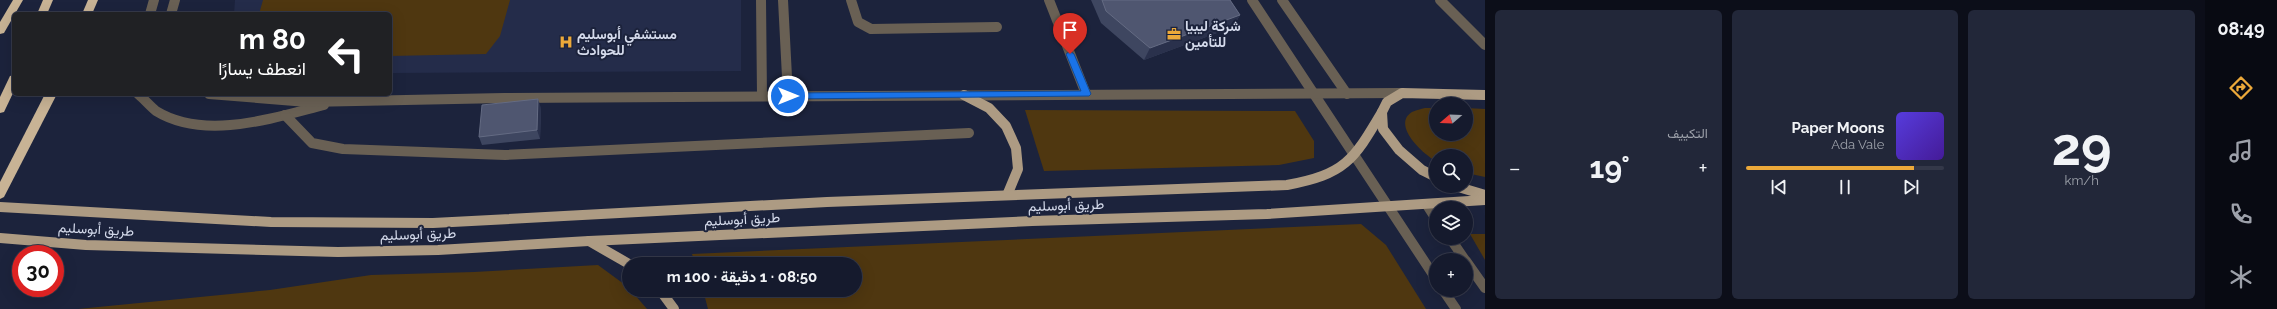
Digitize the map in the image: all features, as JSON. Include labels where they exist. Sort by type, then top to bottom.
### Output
[{"type":"highway","points":[[0,31],[18,0]]},
{"type":"highway","points":[[43,12],[48,0]]},
{"type":"highway","points":[[88,12],[93,0]]},
{"type":"highway","points":[[0,109],[12,83]]},
{"type":"highway","points":[[0,194],[49,96]]},
{"type":"main road","points":[[1402,93],[1485,95]]},
{"type":"main road","name":"طريق أبوسليم","points":[[0,207],[100,214],[353,224],[436,223],[720,206],[1008,193],[1286,185],[1312,181],[1339,171],[1355,157],[1387,102],[1402,93]]},
{"type":"main road","points":[[964,95],[989,108],[1006,126],[1016,148],[1018,169],[1008,193]]},
{"type":"main road","points":[[1382,112],[1384,129],[1399,150],[1422,170],[1429,174]]},
{"type":"main road","points":[[1473,191],[1485,195]]},
{"type":"main road","name":"طريق أبوسليم","points":[[0,238],[86,245],[338,252],[438,250],[588,241],[1388,208],[1485,200]]},
{"type":"main road","points":[[588,241],[622,260]]},
{"type":"main road","points":[[665,297],[674,309]]},
{"type":"street","points":[[151,12],[154,0]]},
{"type":"street","points":[[172,12],[175,0]]},
{"type":"street","points":[[761,0],[762,96]]},
{"type":"street","points":[[783,0],[788,96]]},
{"type":"street","points":[[851,0],[855,21],[862,27],[871,29],[997,27]]},
{"type":"street","points":[[1048,0],[1086,94]]},
{"type":"street","points":[[1252,0],[1429,269]]},
{"type":"street","points":[[1282,0],[1347,94]]},
{"type":"street","points":[[1440,0],[1485,45]]},
{"type":"street","points":[[231,96],[276,100],[344,101],[762,96],[1086,94],[1315,95],[1402,93]]},
{"type":"street","points":[[139,96],[146,105],[157,113],[199,124],[218,126],[285,115],[344,101]]},
{"type":"street","points":[[285,115],[312,143],[343,149],[504,155],[969,133]]},
{"type":"street","points":[[1473,271],[1485,288]]},
{"type":"street","points":[[1448,297],[1456,309]]},
{"type":"shaded area","name":"مستشفي أبوسليم للحوادث","points":[[235,0],[741,0],[741,71],[392,73],[392,12],[234,12]]},
{"type":"shaded area","points":[[263,0],[510,0],[500,36],[486,54],[392,56],[392,12],[260,12]]},
{"type":"shaded area","points":[[1429,108],[1429,141],[1473,141],[1473,108],[1485,109],[1485,177],[1473,174],[1473,149],[1429,149],[1429,157],[1424,153],[1407,132],[1405,124],[1407,118],[1412,112]]},
{"type":"shaded area","points":[[1025,110],[1295,111],[1314,141],[1314,158],[1279,165],[1044,171]]},
{"type":"shaded area","points":[[1361,224],[1386,245],[1426,309],[708,309],[705,297],[862,297],[862,257],[693,257],[692,254]]},
{"type":"shaded area","points":[[1473,234],[1485,234],[1485,260],[1473,239]]},
{"type":"shaded area","points":[[598,265],[622,283],[622,297],[637,297],[647,309],[78,309],[270,290],[371,275],[474,272]]},
{"type":"building","points":[[1102,0],[1230,0],[1240,15],[1150,48],[1106,11]]},
{"type":"building","points":[[538,99],[537,130],[479,137],[482,105]]},
{"type":"place","name":"شركة ليبيا للتأمين","points":[[1174,34]]},
{"type":"place","name":"مستشفي أبوسليم للحوادث","points":[[566,42]]},
{"type":"route","points":[[788,96],[1086,94],[1070,54]]}]
